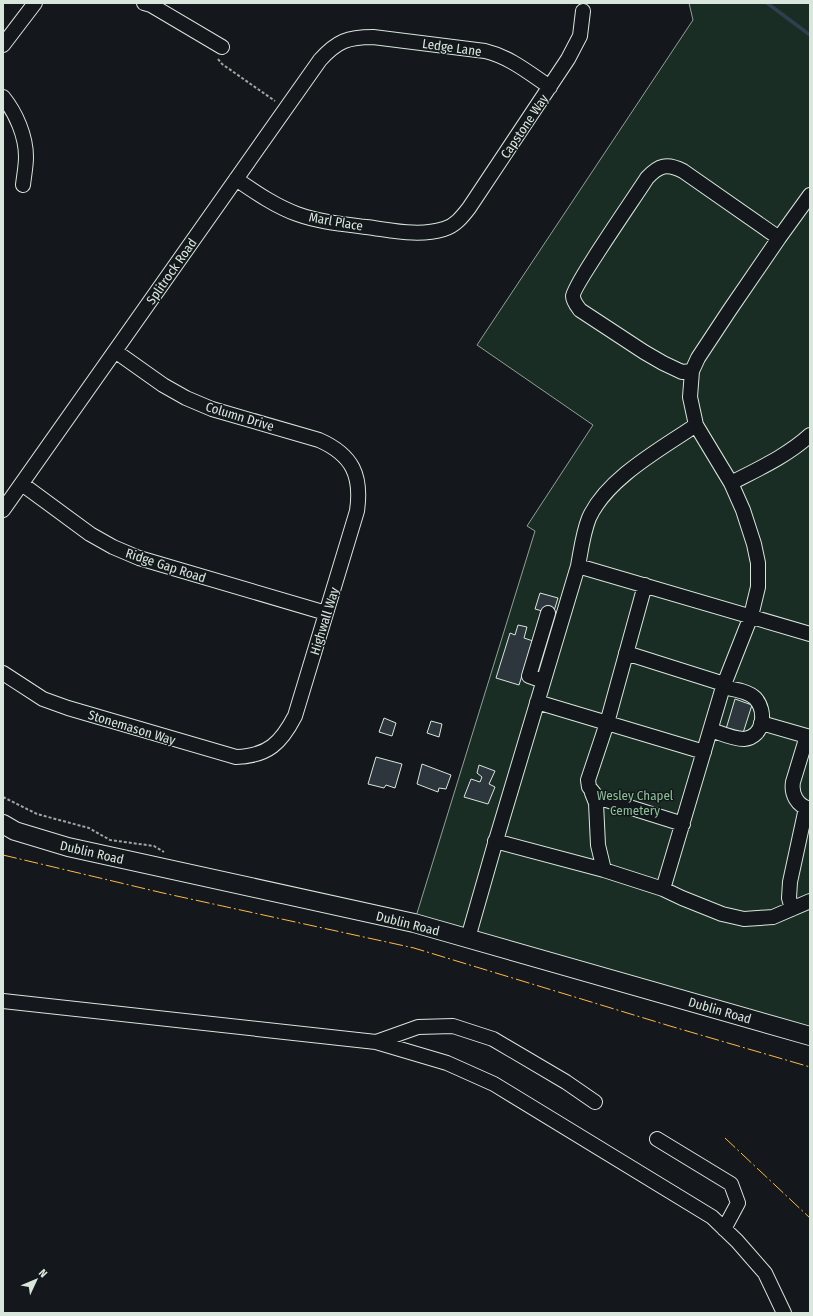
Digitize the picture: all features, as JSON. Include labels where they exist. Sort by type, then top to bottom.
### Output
[{"type":"main road","name":"Dublin Road","points":[[3,824],[15,831],[68,847],[414,923],[810,1036]]},
{"type":"street","points":[[3,45],[35,3]]},
{"type":"street","points":[[144,3],[151,5],[222,48]]},
{"type":"street","name":"Capstone Way","points":[[444,229],[453,225],[469,208],[568,59],[580,36],[583,10]]},
{"type":"street","name":"Ledge Lane","points":[[346,40],[359,36],[373,36],[485,51],[497,54],[509,60],[550,87]]},
{"type":"street","name":"Splitrock Road","points":[[3,510],[320,60],[331,48],[346,40]]},
{"type":"street","points":[[3,97],[17,119],[24,138],[26,157],[23,185]]},
{"type":"street","points":[[692,371],[682,372],[650,356],[580,310],[573,296],[575,289],[648,178],[653,172],[666,166],[675,167],[683,171],[779,238]]},
{"type":"street","name":"Marl Place","points":[[236,179],[278,205],[296,214],[315,219],[415,233],[444,229]]},
{"type":"street","points":[[663,889],[724,685],[751,616],[758,587],[758,563],[754,544],[743,510],[731,483],[696,425],[690,397],[692,371],[703,351],[779,238],[810,195]]},
{"type":"street","name":"Column Drive","points":[[115,351],[163,385],[186,398],[212,409],[319,440],[332,446],[344,456],[353,467],[358,482]]},
{"type":"street","points":[[468,938],[495,841],[578,566],[585,532],[590,517],[598,504],[623,476],[696,425]]},
{"type":"street","points":[[731,483],[776,459],[810,434]]},
{"type":"street","name":"Highwall Way","points":[[267,750],[277,743],[284,735],[295,716],[357,511],[359,496],[358,482]]},
{"type":"street","name":"Ridge Gap Road","points":[[22,484],[90,534],[139,558],[326,613]]},
{"type":"street","points":[[578,566],[810,634]]},
{"type":"street","points":[[604,870],[598,845],[596,804],[589,787],[588,780],[606,723],[645,585]]},
{"type":"street","points":[[543,681],[529,676],[546,618],[559,627]]},
{"type":"street","points":[[626,653],[742,692],[754,697],[761,706],[763,714],[761,723],[758,731],[753,736],[743,739],[711,730]]},
{"type":"street","name":"Stonemason Way","points":[[3,673],[43,699],[68,708],[225,754],[236,757],[246,756],[267,750]]},
{"type":"street","points":[[537,702],[704,752]]},
{"type":"street","points":[[761,723],[809,736],[792,788],[796,800],[808,808],[790,882],[789,898],[792,909]]},
{"type":"street","points":[[592,793],[597,798],[683,824]]},
{"type":"street","points":[[495,841],[604,870],[663,889],[722,914],[744,919],[773,917],[810,901]]},
{"type":"street","points":[[3,1001],[376,1042],[447,1063],[494,1084],[712,1217],[765,1273],[784,1313]]},
{"type":"street","points":[[376,1042],[418,1027],[453,1026],[493,1039],[566,1082],[595,1102]]},
{"type":"street","points":[[657,1139],[731,1184],[738,1203],[724,1229]]},
{"type":"path","points":[[222,48],[216,57],[222,64],[276,102]]},
{"type":"path","points":[[3,798],[37,814],[89,828],[110,840],[154,846],[169,856]]},
{"type":"green space","name":"Wesley Chapel Cemetery","points":[[689,3],[810,3],[810,1036],[414,923],[535,531],[527,526],[593,425],[477,345],[693,20]]},
{"type":"building","points":[[540,593],[558,598],[553,614],[535,609]]},
{"type":"building","points":[[518,625],[527,627],[524,638],[533,641],[519,685],[496,678],[510,633],[515,635]]},
{"type":"building","points":[[735,699],[752,705],[743,733],[726,729]]},
{"type":"building","points":[[384,718],[396,723],[392,736],[379,732]]},
{"type":"building","points":[[431,721],[442,724],[439,737],[427,733]]},
{"type":"building","points":[[376,757],[402,764],[395,788],[386,785],[384,788],[368,784]]},
{"type":"building","points":[[422,764],[451,775],[446,789],[439,788],[438,792],[417,784]]},
{"type":"building","points":[[479,765],[495,771],[489,784],[495,787],[488,804],[464,797],[471,779],[480,782],[482,777],[477,773]]},
{"type":"waterway","points":[[767,3],[810,35]]},
{"type":"power","points":[[3,855],[163,893],[414,948],[810,1067]]},
{"type":"power","points":[[725,1138],[810,1218]]}]
